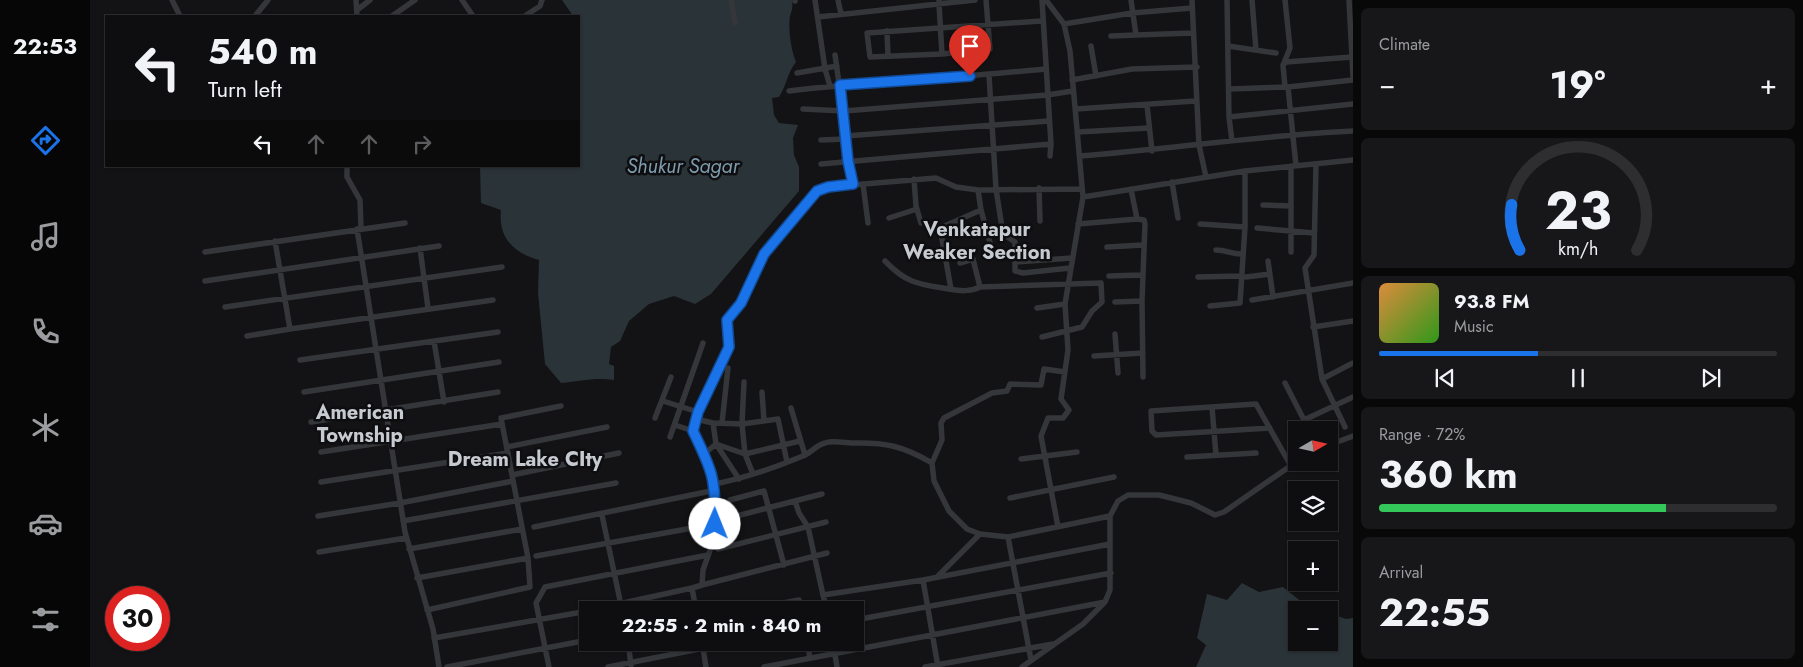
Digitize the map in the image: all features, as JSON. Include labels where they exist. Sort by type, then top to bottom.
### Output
[{"type":"street","points":[[172,0],[180,15]]},
{"type":"street","points":[[256,15],[268,0]]},
{"type":"street","points":[[356,0],[357,13]]},
{"type":"street","points":[[357,13],[370,0]]},
{"type":"street","points":[[393,15],[415,0]]},
{"type":"street","points":[[462,0],[472,15]]},
{"type":"street","points":[[526,15],[540,6],[542,0]]},
{"type":"street","points":[[731,0],[735,23]]},
{"type":"street","points":[[814,0],[825,69],[830,86]]},
{"type":"street","points":[[838,0],[840,14]]},
{"type":"street","points":[[818,17],[939,2],[975,0]]},
{"type":"street","points":[[986,0],[988,25],[991,47],[988,50],[870,57],[867,32],[988,25],[1042,21]]},
{"type":"street","points":[[1042,0],[1046,96],[1051,144],[1050,156]]},
{"type":"street","points":[[1046,0],[1064,24],[1070,50],[1083,197],[1065,304],[1068,350],[1061,399],[1069,410],[1063,418],[1048,418],[1041,436],[1058,527]]},
{"type":"street","points":[[1131,0],[1136,35]]},
{"type":"street","points":[[1192,0],[1198,144],[1206,177]]},
{"type":"street","points":[[1227,0],[1229,117],[1232,141]]},
{"type":"street","points":[[1252,0],[1256,50]]},
{"type":"street","points":[[1285,0],[1290,48],[1284,63],[1293,134],[1294,166],[1290,252]]},
{"type":"street","points":[[1349,0],[1353,76]]},
{"type":"street","points":[[939,2],[942,54]]},
{"type":"street","points":[[1064,24],[1132,13],[1192,8]]},
{"type":"street","points":[[887,31],[888,56]]},
{"type":"street","points":[[1111,36],[1193,32]]},
{"type":"street","points":[[1091,46],[1096,76]]},
{"type":"street","points":[[1228,46],[1276,53]]},
{"type":"street","points":[[836,55],[844,111],[848,161],[853,184]]},
{"type":"street","points":[[1284,63],[1352,61]]},
{"type":"street","points":[[797,73],[837,66]]},
{"type":"street","points":[[1072,80],[1132,69],[1196,67]]},
{"type":"street","points":[[789,91],[894,80],[989,75],[1045,69]]},
{"type":"street","points":[[989,75],[995,148],[996,189],[1003,234],[1014,242],[1016,272],[1024,273],[1070,268]]},
{"type":"street","points":[[1229,89],[1286,87],[1353,80]]},
{"type":"street","points":[[803,109],[844,111],[1046,96],[1073,91]]},
{"type":"street","points":[[1076,109],[1195,101]]},
{"type":"street","points":[[1229,117],[1353,104]]},
{"type":"street","points":[[1147,105],[1152,151]]},
{"type":"street","points":[[821,140],[1049,121]]},
{"type":"street","points":[[1078,132],[1149,128]]},
{"type":"street","points":[[1080,156],[1152,151],[1293,134],[1353,130]]},
{"type":"street","points":[[821,164],[1051,144]]},
{"type":"street","points":[[1083,197],[1245,171],[1353,160]]},
{"type":"street","points":[[1316,164],[1313,258],[1305,268],[1322,379],[1345,427]]},
{"type":"street","points":[[346,167],[347,178],[360,200],[359,229],[361,257],[403,522],[434,638],[439,667]]},
{"type":"street","points":[[1210,306],[1240,303],[1244,277],[1245,171]]},
{"type":"street","points":[[702,584],[703,570],[714,539],[715,487],[711,468],[693,431],[697,416],[729,347],[727,320],[741,303],[764,254],[817,191],[828,187],[914,179],[939,179],[956,187],[978,190],[1082,189]]},
{"type":"street","points":[[914,179],[917,209],[921,223]]},
{"type":"street","points":[[1172,182],[1178,218]]},
{"type":"street","points":[[863,184],[868,223]]},
{"type":"street","points":[[1040,188],[1040,221]]},
{"type":"street","points":[[1131,189],[1137,219]]},
{"type":"street","points":[[978,190],[981,210],[991,246]]},
{"type":"street","points":[[1263,205],[1291,206]]},
{"type":"street","points":[[889,218],[917,209]]},
{"type":"street","points":[[951,289],[940,228],[981,210]]},
{"type":"street","points":[[1078,224],[1144,220],[1142,245],[1143,377]]},
{"type":"street","points":[[205,252],[405,223]]},
{"type":"street","points":[[1200,224],[1245,227]]},
{"type":"street","points":[[1256,228],[1314,233]]},
{"type":"street","points":[[275,241],[290,329]]},
{"type":"street","points":[[1108,247],[1142,245]]},
{"type":"street","points":[[205,281],[439,246]]},
{"type":"street","points":[[420,248],[428,308]]},
{"type":"street","points":[[1216,250],[1228,250],[1234,254],[1243,254]]},
{"type":"street","points":[[1015,262],[1072,258]]},
{"type":"street","points":[[960,262],[973,259],[980,287]]},
{"type":"street","points":[[886,260],[898,274],[912,283],[926,287],[967,291],[980,287],[1101,282],[1102,300],[1082,327],[1042,337]]},
{"type":"street","points":[[1268,261],[1273,297]]},
{"type":"street","points":[[226,307],[502,267]]},
{"type":"street","points":[[1024,273],[1025,286]]},
{"type":"street","points":[[1198,277],[1244,277],[1270,274]]},
{"type":"street","points":[[1109,276],[1142,275]]},
{"type":"street","points":[[1252,300],[1353,283]]},
{"type":"street","points":[[247,336],[493,300]]},
{"type":"street","points":[[1114,302],[1142,302]]},
{"type":"street","points":[[1037,308],[1065,304]]},
{"type":"street","points":[[1313,327],[1353,321]]},
{"type":"street","points":[[300,360],[498,332]]},
{"type":"street","points":[[1115,334],[1118,373]]},
{"type":"street","points":[[434,341],[444,402]]},
{"type":"street","points":[[670,437],[703,343]]},
{"type":"street","points":[[1094,356],[1143,353]]},
{"type":"street","points":[[304,392],[499,362]]},
{"type":"street","points":[[1322,379],[1353,363]]},
{"type":"street","points":[[722,423],[728,368]]},
{"type":"street","points":[[1064,372],[1044,369],[1041,385],[1010,384],[1007,391],[992,393],[949,414],[941,423],[942,440],[932,463],[934,481],[949,511],[968,529],[980,534],[1008,537],[1110,516]]},
{"type":"street","points":[[656,418],[671,377]]},
{"type":"street","points":[[744,382],[742,424],[745,454],[752,474]]},
{"type":"street","points":[[1285,383],[1304,420],[1353,397]]},
{"type":"street","points":[[311,422],[498,392]]},
{"type":"street","points":[[762,392],[764,421]]},
{"type":"street","points":[[663,401],[713,423],[742,424],[778,419],[786,446],[787,462]]},
{"type":"street","points":[[1270,428],[1156,435],[1152,431],[1151,411],[1256,404],[1288,455]]},
{"type":"street","points":[[427,610],[528,589],[531,583],[528,558],[501,418],[561,406]]},
{"type":"street","points":[[1212,407],[1216,455]]},
{"type":"street","points":[[791,408],[805,455]]},
{"type":"street","points":[[713,423],[716,444],[739,479]]},
{"type":"street","points":[[321,452],[502,424]]},
{"type":"street","points":[[674,425],[693,431]]},
{"type":"street","points":[[322,482],[395,471],[507,450],[607,428]]},
{"type":"street","points":[[1338,442],[1353,436]]},
{"type":"street","points":[[716,444],[745,454],[786,446],[800,441]]},
{"type":"street","points":[[534,527],[602,514],[715,487],[805,455],[824,443],[876,443],[915,452],[932,463]]},
{"type":"street","points":[[704,454],[716,444]]},
{"type":"street","points":[[1021,459],[1078,452]]},
{"type":"street","points":[[318,516],[400,503],[619,453]]},
{"type":"street","points":[[1186,457],[1256,453]]},
{"type":"street","points":[[1022,667],[1083,624],[1105,602],[1110,590],[1111,573],[1110,516],[1118,501],[1128,495],[1159,495],[1191,503],[1215,515],[1224,512],[1288,468]]},
{"type":"street","points":[[1010,498],[1114,477]]},
{"type":"street","points":[[403,522],[616,483]]},
{"type":"street","points":[[730,500],[764,491],[784,565]]},
{"type":"street","points":[[725,519],[822,494]]},
{"type":"street","points":[[795,501],[799,513],[808,527],[825,601]]},
{"type":"street","points":[[602,514],[620,601]]},
{"type":"street","points":[[718,549],[826,522]]},
{"type":"street","points":[[536,556],[715,524]]},
{"type":"street","points":[[409,549],[522,529]]},
{"type":"street","points":[[936,577],[980,534]]},
{"type":"street","points":[[1008,537],[1030,660]]},
{"type":"street","points":[[319,552],[406,538]]},
{"type":"street","points":[[824,595],[923,580],[1110,544]]},
{"type":"street","points":[[643,601],[702,584],[827,553]]},
{"type":"street","points":[[548,667],[536,603],[545,587],[708,555]]},
{"type":"street","points":[[417,578],[528,558]]},
{"type":"street","points":[[864,618],[1111,573]]},
{"type":"street","points":[[923,580],[938,666]]},
{"type":"street","points":[[692,588],[694,601]]},
{"type":"street","points":[[764,667],[1105,602]]},
{"type":"street","points":[[434,638],[579,612]]},
{"type":"street","points":[[447,667],[579,642]]},
{"type":"street","points":[[925,667],[1057,644]]},
{"type":"street","points":[[629,651],[631,665]]},
{"type":"street","points":[[608,667],[631,665],[681,651]]},
{"type":"street","points":[[703,651],[706,667]]},
{"type":"street","points":[[809,651],[810,658]]},
{"type":"street","points":[[834,651],[837,667]]},
{"type":"water","name":"Shukur Sagar","points":[[562,0],[792,0],[789,21],[796,62],[779,97],[772,98],[774,115],[779,123],[798,125],[793,138],[794,155],[799,167],[799,191],[711,294],[695,304],[674,296],[649,304],[629,321],[620,341],[611,347],[609,364],[614,366],[614,380],[594,379],[561,383],[545,364],[538,293],[539,260],[522,253],[509,242],[502,228],[501,210],[481,203],[480,167],[580,167],[580,15],[572,15]]},
{"type":"water","points":[[1242,583],[1259,592],[1283,587],[1300,601],[1288,601],[1288,651],[1338,651],[1338,616],[1346,619],[1353,618],[1353,667],[1196,667],[1206,645],[1197,638],[1207,594],[1227,600]]},
{"type":"district","name":"Venkatapur Weaker Section","points":[[977,240]]},
{"type":"district","name":"American Township","points":[[360,424]]},
{"type":"district","name":"Dream Lake CIty","points":[[525,459]]},
{"type":"route","points":[[715,524],[716,490],[711,468],[693,431],[698,412],[729,347],[730,340],[726,324],[727,320],[741,303],[764,254],[817,191],[828,187],[853,184],[848,161],[840,85],[970,76]]}]
